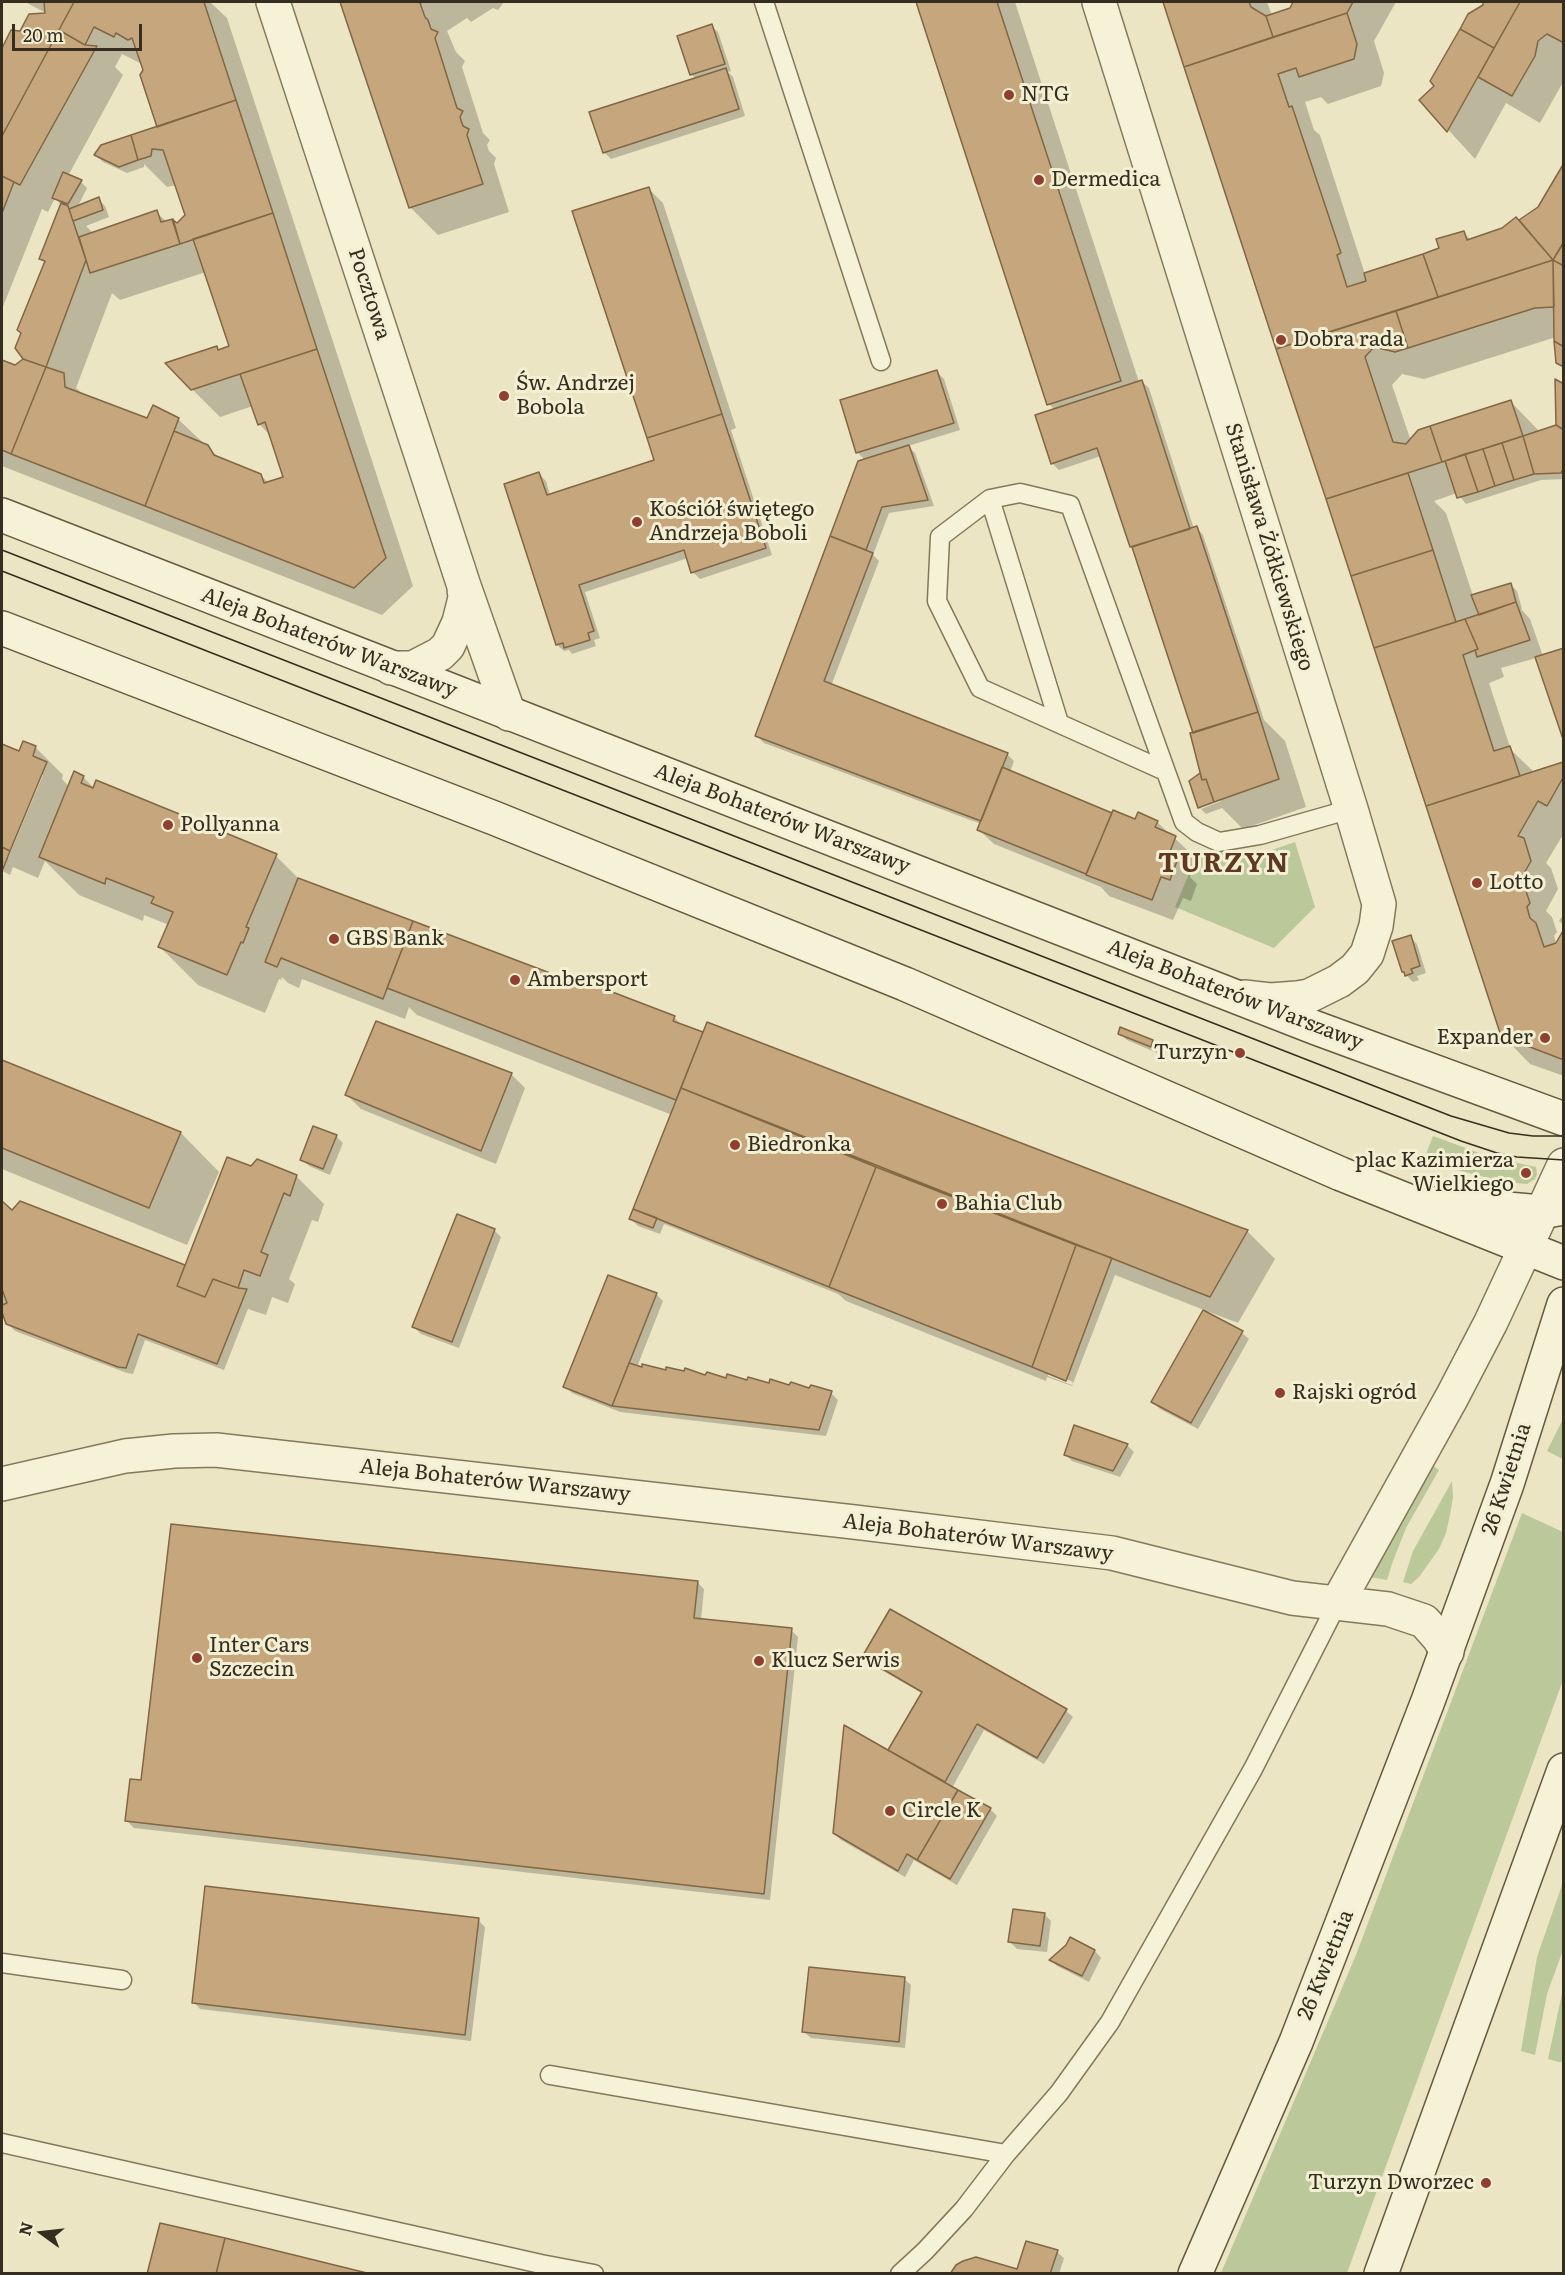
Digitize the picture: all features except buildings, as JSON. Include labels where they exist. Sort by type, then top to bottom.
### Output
[{"type":"street","name":"Pocztowa","points":[[273,2],[464,586],[509,714]]},
{"type":"street","name":"Stanisława Żółkiewskiego","points":[[1099,2],[1379,904],[1376,926],[1367,954],[1355,969],[1339,981],[1309,996],[1270,1000],[1236,996]]},
{"type":"street","name":"Aleja Bohaterów Warszawy","points":[[2,515],[1347,1039],[1563,1119]]},
{"type":"street","name":"Pocztowa","points":[[391,668],[404,669],[421,665],[440,654],[448,646],[459,622],[465,598],[464,586]]},
{"type":"street","points":[[2,628],[494,818],[874,971],[1386,1192],[1563,1263]]},
{"type":"street","points":[[1521,1102],[1563,1139]]},
{"type":"street","points":[[1447,1652],[1431,1627],[1418,1618],[1380,1607],[1338,1602],[1452,1397],[1491,1322],[1525,1248],[1552,1210],[1563,1165]]},
{"type":"street","points":[[1386,1192],[1552,1210]]},
{"type":"street","name":"26 Kwietnia","points":[[1195,2274],[1300,2030],[1447,1652],[1519,1449],[1563,1304]]},
{"type":"street","points":[[1519,1449],[1563,1379]]},
{"type":"street","name":"Aleja Bohaterów Warszawy","points":[[2,1484],[125,1456],[174,1450],[216,1450],[1112,1553],[1292,1598],[1338,1602]]},
{"type":"street","points":[[1381,2274],[1563,1770]]},
{"type":"lane","points":[[764,2],[881,361]]},
{"type":"lane","points":[[1165,771],[980,688],[937,602],[940,537],[990,499],[1020,493],[1070,505],[1184,822],[1197,832],[1219,842],[1260,836],[1351,809]]},
{"type":"lane","points":[[990,499],[1059,723]]},
{"type":"lane","points":[[900,2274],[925,2252],[964,2209],[1006,2154],[1059,2093],[1110,2022],[1253,1769],[1338,1602]]},
{"type":"lane","points":[[2,1962],[122,1980]]},
{"type":"lane","points":[[550,2075],[1006,2154]]},
{"type":"lane","points":[[2,2143],[594,2274]]},
{"type":"green space","points":[[1295,842],[1315,907],[1274,948],[1175,907],[1198,852],[1266,852]]},
{"type":"green space","points":[[1433,1136],[1490,1157],[1536,1167],[1537,1174],[1535,1179],[1527,1184],[1504,1182],[1424,1159]]},
{"type":"green space","points":[[1563,1419],[1564,1459],[1547,1451]]},
{"type":"green space","points":[[1429,1463],[1439,1470],[1406,1528],[1387,1580],[1369,1577]]},
{"type":"green space","points":[[1452,1481],[1453,1497],[1450,1515],[1439,1549],[1419,1577],[1411,1584],[1403,1582],[1413,1551]]},
{"type":"green space","points":[[1522,1513],[1563,1532],[1563,1680],[1347,2273],[1221,2273],[1356,1955]]},
{"type":"green space","points":[[1563,1882],[1563,1950],[1547,1994],[1535,2055],[1521,2051],[1537,1957]]},
{"type":"green space","points":[[1563,1989],[1563,2062],[1559,2062],[1548,2059]]},
{"type":"tram line","points":[[2,550],[1451,1116],[1509,1133],[1564,1136]]},
{"type":"tram line","points":[[2,571],[1461,1141],[1517,1157],[1564,1160]]},
{"type":"place","name":"NTG","points":[[1009,95]]},
{"type":"place","name":"Dermedica","points":[[1039,180]]},
{"type":"place","name":"Dobra rada","points":[[1281,340]]},
{"type":"place","name":"Św. Andrzej Bobola","points":[[504,396]]},
{"type":"place","name":"Kościół świętego Andrzeja Boboli","points":[[637,522]]},
{"type":"place","name":"Pollyanna","points":[[168,825]]},
{"type":"place","name":"Lotto","points":[[1477,883]]},
{"type":"place","name":"GBS Bank","points":[[334,939]]},
{"type":"place","name":"Ambersport","points":[[515,980]]},
{"type":"place","name":"Expander","points":[[1545,1038]]},
{"type":"place","name":"Turzyn","points":[[1240,1053]]},
{"type":"place","name":"Biedronka","points":[[735,1145]]},
{"type":"place","name":"plac Kazimierza Wielkiego","points":[[1526,1173]]},
{"type":"place","name":"Bahia Club","points":[[942,1204]]},
{"type":"place","name":"Rajski ogród","points":[[1280,1393]]},
{"type":"place","name":"Inter Cars Szczecin","points":[[197,1658]]},
{"type":"place","name":"Klucz Serwis","points":[[759,1661]]},
{"type":"place","name":"Circle K","points":[[890,1811]]},
{"type":"place","name":"Turzyn Dworzec","points":[[1486,2183]]},
{"type":"district","name":"TURZYN","points":[[1224,864]]}]
